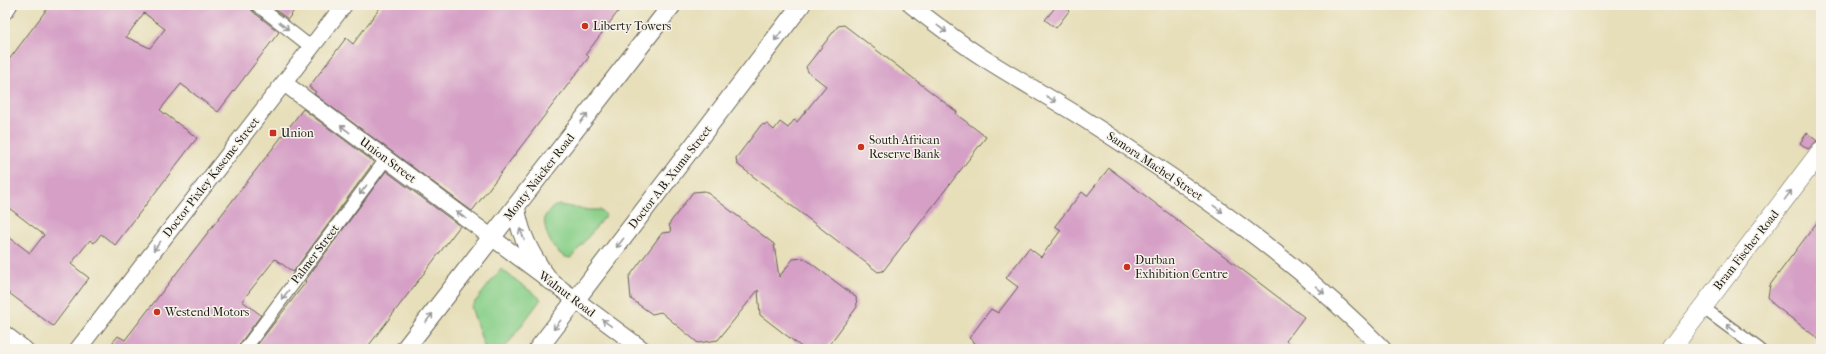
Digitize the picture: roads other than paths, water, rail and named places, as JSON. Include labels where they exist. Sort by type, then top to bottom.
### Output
[{"type":"highway","name":"Bram Fischer Road","points":[[1671,349],[1771,219],[1821,151]]},
{"type":"main road","points":[[5,10],[9,5]]},
{"type":"main road","name":"Doctor Pixley Kaseme Street","points":[[78,349],[344,5]]},
{"type":"main road","name":"Monty Naicker Road","points":[[405,349],[672,5]]},
{"type":"main road","name":"Doctor A.B. Xuma Street","points":[[538,349],[801,5]]},
{"type":"main road","name":"Samora Machel Street","points":[[911,5],[981,57],[1087,120],[1191,189],[1252,234],[1320,290],[1383,349]]},
{"type":"main road","name":"Union Street","points":[[284,83],[492,238]]},
{"type":"main road","points":[[516,207],[521,234],[530,252],[549,280]]},
{"type":"main road","name":"Walnut Road","points":[[492,238],[642,349]]},
{"type":"street","points":[[256,5],[311,47]]},
{"type":"street","name":"Palmer Street","points":[[245,349],[386,159]]},
{"type":"street","points":[[1702,307],[1759,349]]},
{"type":"street","points":[[5,333],[26,349]]},
{"type":"place","name":"Liberty Towers","points":[[585,26]]},
{"type":"place","name":"Union","points":[[273,133]]},
{"type":"place","name":"South African Reserve Bank","points":[[861,147]]},
{"type":"place","name":"Durban Exhibition Centre","points":[[1127,267]]},
{"type":"place","name":"Westend Motors","points":[[157,312]]}]
